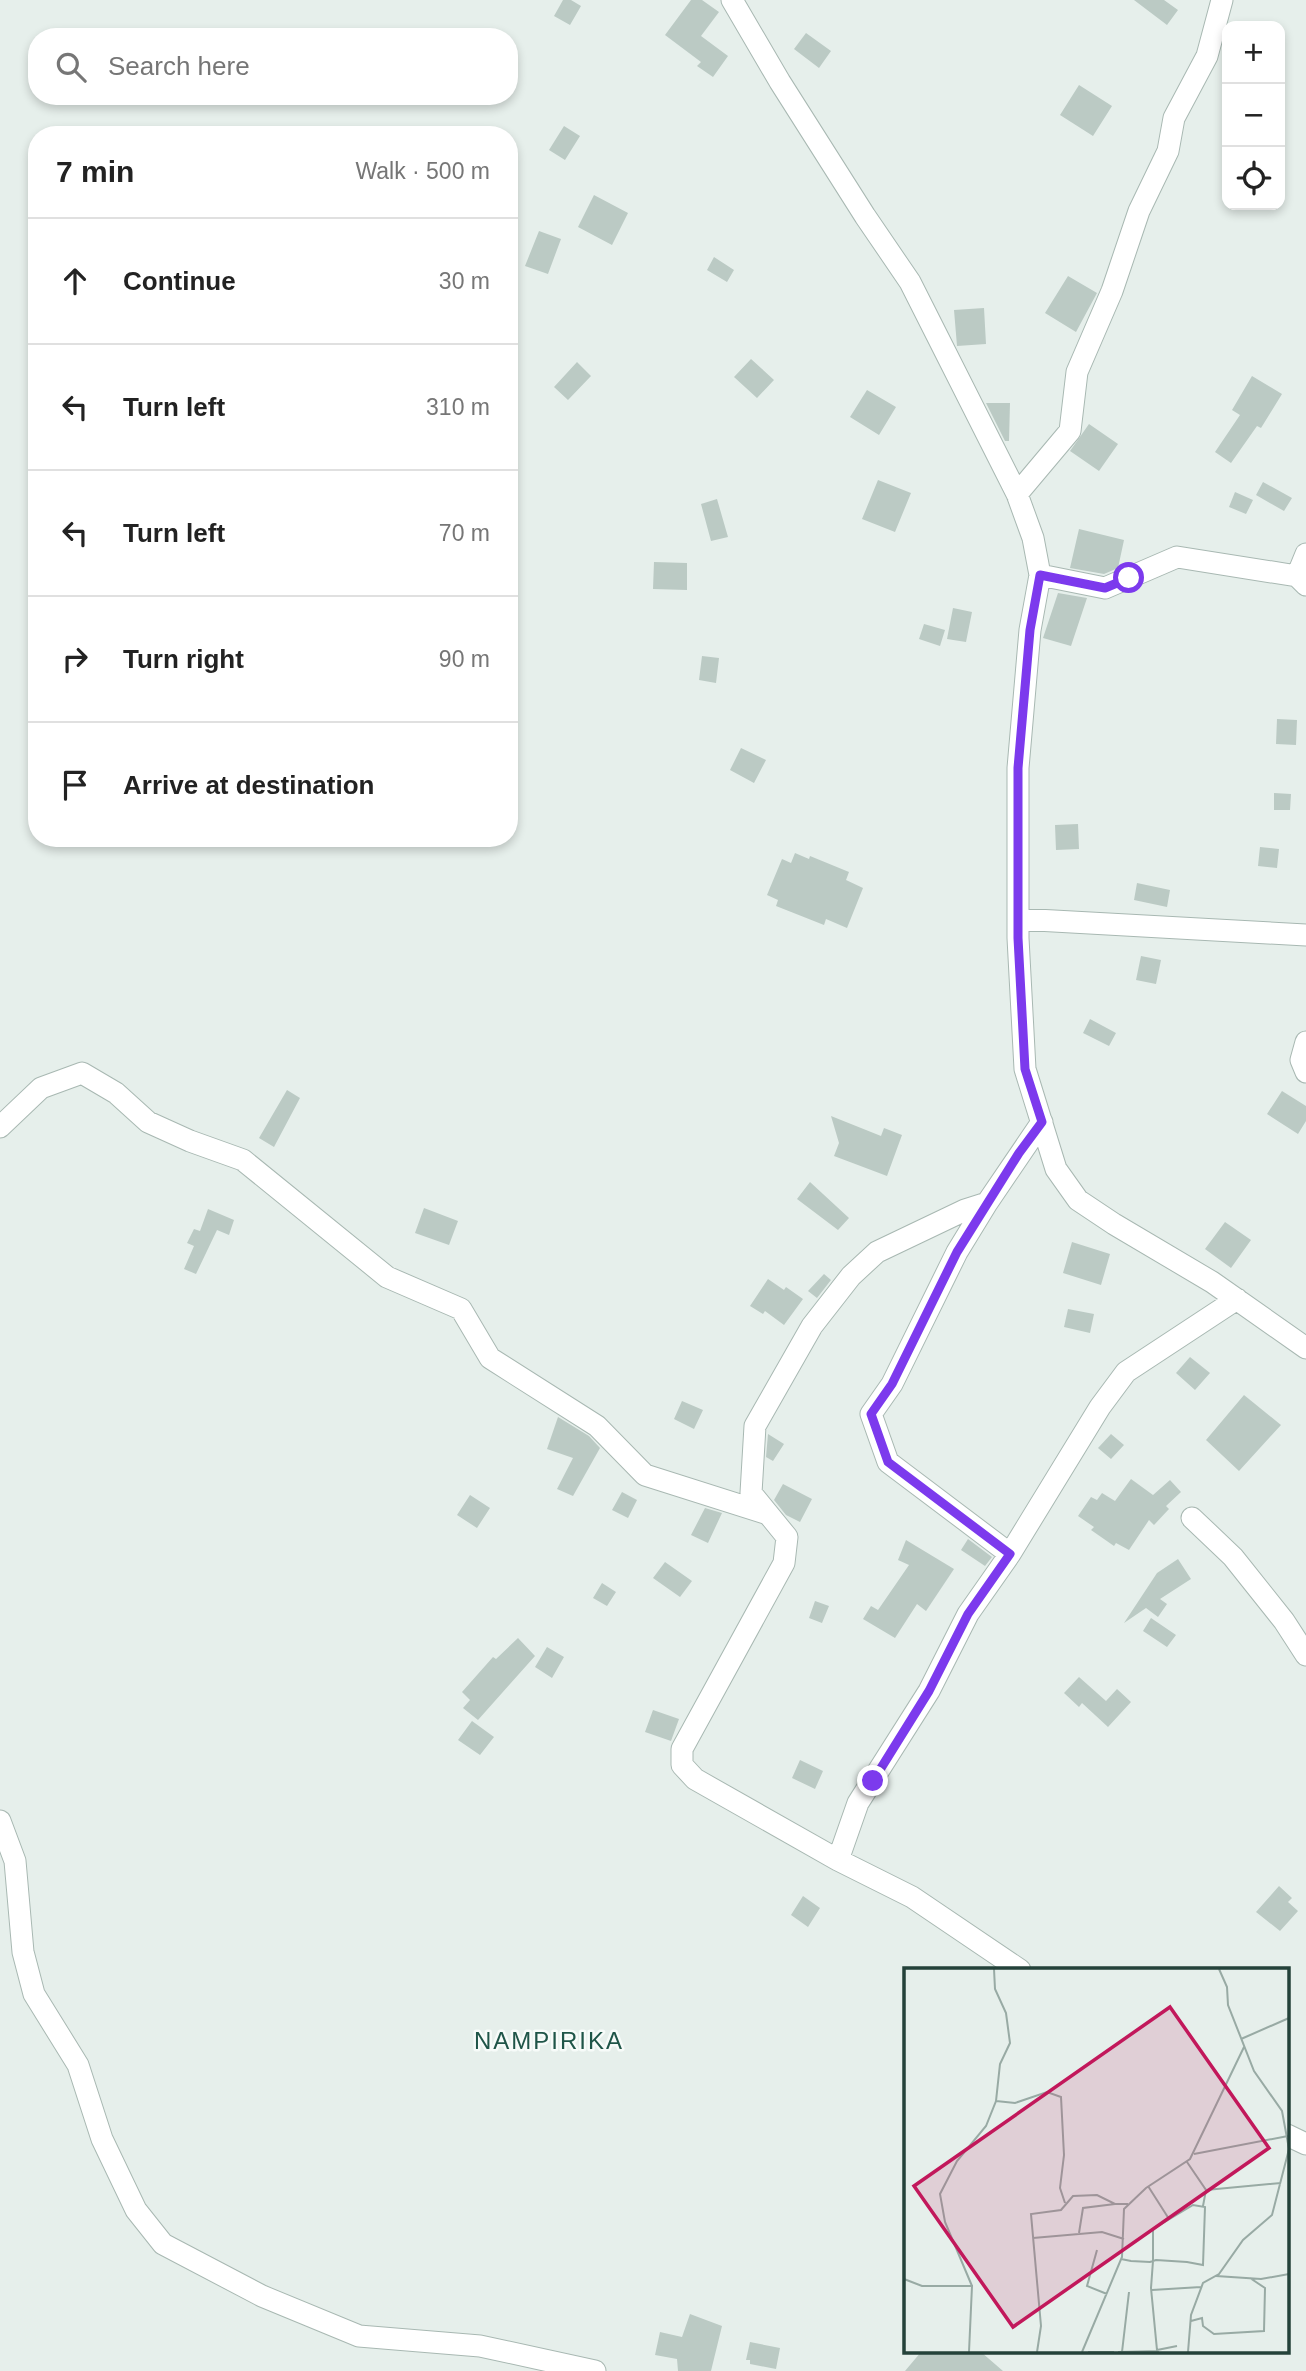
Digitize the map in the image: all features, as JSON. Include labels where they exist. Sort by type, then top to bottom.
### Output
[{"type":"street","points":[[733,0],[780,82],[910,282],[1017,494],[1033,538],[1040,575],[1030,630],[1018,768],[1018,919],[1025,1069],[1056,1169],[1078,1200],[1237,1299],[1306,1348]]},
{"type":"street","points":[[1017,494],[1070,431],[1077,372],[1112,291],[1139,211],[1168,151],[1174,118],[1206,56],[1222,0]]},
{"type":"street","points":[[1040,575],[1105,588],[1177,557],[1302,581],[1306,554]]},
{"type":"street","points":[[1018,919],[1306,935]]},
{"type":"street","points":[[1306,1042],[1301,1060],[1306,1072]]},
{"type":"street","points":[[0,1127],[41,1088],[82,1073],[116,1093],[148,1122],[243,1160],[387,1277],[461,1309],[490,1358],[597,1426],[645,1475],[768,1514]]},
{"type":"street","points":[[1010,1554],[888,1462],[871,1414],[892,1384],[957,1252],[1042,1122]]},
{"type":"street","points":[[987,1203],[965,1210],[877,1252],[851,1276],[812,1326],[755,1426],[751,1493],[787,1537],[784,1563],[682,1749],[682,1766],[695,1779],[838,1860],[912,1897],[1017,1968]]},
{"type":"street","points":[[838,1860],[858,1803],[929,1691],[968,1614],[1010,1554],[1100,1407],[1126,1372],[1237,1299]]},
{"type":"street","points":[[1192,1518],[1233,1557],[1284,1621],[1306,1655]]},
{"type":"street","points":[[0,1821],[15,1861],[23,1952],[34,1994],[78,2064],[102,2139],[136,2210],[163,2244],[262,2296],[359,2336],[480,2346],[596,2371]]},
{"type":"street","points":[[1288,2135],[1306,2144]]},
{"type":"building","points":[[563,0],[571,0],[581,6],[570,25],[554,16]]},
{"type":"building","points":[[691,0],[702,0],[719,12],[701,36],[728,56],[713,77],[697,66],[701,62],[665,35]]},
{"type":"building","points":[[1134,0],[1164,0],[1178,10],[1167,25]]},
{"type":"building","points":[[806,33],[831,51],[819,68],[794,49]]},
{"type":"building","points":[[1079,85],[1112,106],[1093,136],[1060,115]]},
{"type":"building","points":[[564,126],[580,136],[565,160],[549,150]]},
{"type":"building","points":[[594,195],[628,213],[612,245],[578,227]]},
{"type":"building","points":[[539,231],[561,239],[548,274],[525,266]]},
{"type":"building","points":[[714,257],[734,270],[727,282],[707,270]]},
{"type":"building","points":[[1068,276],[1097,293],[1076,332],[1045,313]]},
{"type":"building","points":[[984,308],[986,344],[957,346],[954,310]]},
{"type":"building","points":[[751,359],[774,380],[757,398],[734,377]]},
{"type":"building","points":[[577,362],[591,376],[568,400],[554,387]]},
{"type":"building","points":[[1252,376],[1282,394],[1261,428],[1257,426],[1231,463],[1215,452],[1240,415],[1232,410]]},
{"type":"building","points":[[867,390],[896,407],[879,435],[850,417]]},
{"type":"building","points":[[986,403],[1010,403],[1009,441],[1005,441]]},
{"type":"building","points":[[1089,424],[1118,444],[1099,471],[1070,451]]},
{"type":"building","points":[[878,480],[911,493],[895,532],[862,519]]},
{"type":"building","points":[[1263,482],[1292,498],[1284,511],[1256,495]]},
{"type":"building","points":[[1235,492],[1253,500],[1246,514],[1229,507]]},
{"type":"building","points":[[717,499],[728,537],[711,541],[701,504]]},
{"type":"building","points":[[1079,529],[1124,540],[1118,568],[1104,574],[1070,568]]},
{"type":"building","points":[[654,562],[687,563],[687,590],[653,589]]},
{"type":"building","points":[[1058,593],[1087,598],[1071,646],[1043,638]]},
{"type":"building","points":[[953,608],[972,612],[966,642],[947,639]]},
{"type":"building","points":[[924,624],[945,630],[940,646],[919,639]]},
{"type":"building","points":[[702,656],[719,658],[716,683],[699,680]]},
{"type":"building","points":[[1277,719],[1297,720],[1296,745],[1276,744]]},
{"type":"building","points":[[741,748],[766,760],[754,783],[730,770]]},
{"type":"building","points":[[1274,793],[1291,794],[1290,810],[1274,810]]},
{"type":"building","points":[[1078,824],[1079,849],[1056,850],[1055,825]]},
{"type":"building","points":[[1260,847],[1279,849],[1277,868],[1258,866]]},
{"type":"building","points":[[795,853],[809,859],[810,856],[849,872],[846,880],[863,888],[847,928],[826,919],[824,925],[776,906],[778,900],[767,895],[782,859],[791,863]]},
{"type":"building","points":[[1137,883],[1170,890],[1167,907],[1134,900]]},
{"type":"building","points":[[1141,956],[1161,960],[1156,984],[1136,980]]},
{"type":"building","points":[[1090,1019],[1116,1033],[1109,1046],[1083,1033]]},
{"type":"building","points":[[287,1090],[300,1098],[274,1147],[259,1138]]},
{"type":"building","points":[[1282,1091],[1306,1106],[1306,1121],[1298,1134],[1267,1114]]},
{"type":"building","points":[[831,1116],[881,1136],[884,1128],[902,1135],[887,1176],[834,1156],[839,1143]]},
{"type":"building","points":[[810,1182],[849,1218],[838,1230],[797,1199]]},
{"type":"building","points":[[424,1208],[458,1221],[449,1245],[415,1233]]},
{"type":"building","points":[[208,1209],[234,1220],[229,1235],[217,1230],[196,1274],[184,1269],[194,1246],[187,1243],[194,1229],[200,1231]]},
{"type":"building","points":[[1225,1222],[1251,1240],[1231,1268],[1205,1249]]},
{"type":"building","points":[[1072,1242],[1110,1254],[1101,1285],[1063,1273]]},
{"type":"building","points":[[824,1274],[831,1280],[817,1298],[808,1291]]},
{"type":"building","points":[[768,1279],[803,1299],[784,1325],[765,1311],[763,1314],[750,1306]]},
{"type":"building","points":[[1068,1309],[1094,1314],[1090,1333],[1064,1327]]},
{"type":"building","points":[[1190,1357],[1210,1373],[1195,1390],[1176,1373]]},
{"type":"building","points":[[1244,1395],[1281,1425],[1239,1471],[1206,1440]]},
{"type":"building","points":[[682,1401],[703,1410],[694,1429],[674,1419]]},
{"type":"building","points":[[558,1417],[589,1436],[600,1448],[573,1496],[557,1489],[573,1458],[547,1449]]},
{"type":"building","points":[[768,1434],[784,1444],[773,1461],[766,1457]]},
{"type":"building","points":[[1111,1434],[1124,1445],[1111,1459],[1098,1448]]},
{"type":"building","points":[[1131,1479],[1153,1495],[1170,1480],[1181,1492],[1166,1506],[1169,1509],[1154,1525],[1149,1520],[1129,1550],[1116,1543],[1114,1546],[1091,1530],[1094,1527],[1078,1516],[1091,1497],[1097,1500],[1102,1493],[1115,1501]]},
{"type":"building","points":[[783,1484],[812,1499],[800,1522],[786,1515],[774,1500]]},
{"type":"building","points":[[622,1492],[637,1500],[628,1518],[612,1510]]},
{"type":"building","points":[[470,1495],[490,1508],[477,1528],[457,1515]]},
{"type":"building","points":[[705,1508],[722,1513],[708,1543],[691,1535]]},
{"type":"building","points":[[968,1539],[992,1557],[985,1566],[961,1550]]},
{"type":"building","points":[[906,1540],[954,1569],[926,1611],[917,1604],[895,1638],[863,1619],[871,1606],[878,1610],[909,1565],[898,1560]]},
{"type":"building","points":[[1178,1559],[1191,1579],[1160,1599],[1167,1604],[1158,1617],[1146,1608],[1124,1623],[1157,1573]]},
{"type":"building","points":[[665,1562],[692,1581],[680,1597],[653,1578]]},
{"type":"building","points":[[602,1583],[616,1592],[607,1606],[593,1598]]},
{"type":"building","points":[[815,1601],[829,1606],[822,1623],[809,1618]]},
{"type":"building","points":[[1151,1618],[1176,1635],[1167,1647],[1143,1631]]},
{"type":"building","points":[[518,1638],[535,1656],[478,1720],[463,1708],[470,1700],[462,1692],[493,1657],[496,1659]]},
{"type":"building","points":[[547,1647],[564,1657],[552,1678],[535,1667]]},
{"type":"building","points":[[1079,1677],[1106,1701],[1117,1689],[1131,1702],[1108,1727],[1082,1703],[1079,1707],[1064,1693]]},
{"type":"building","points":[[653,1710],[679,1719],[671,1741],[645,1732]]},
{"type":"building","points":[[472,1721],[494,1737],[480,1755],[458,1740]]},
{"type":"building","points":[[800,1760],[823,1771],[815,1789],[792,1778]]},
{"type":"building","points":[[1279,1886],[1292,1898],[1288,1902],[1298,1911],[1280,1931],[1256,1912]]},
{"type":"building","points":[[803,1896],[820,1908],[808,1927],[791,1915]]},
{"type":"building","points":[[690,2314],[722,2326],[711,2371],[678,2371],[677,2359],[655,2355],[660,2332],[682,2337]]},
{"type":"building","points":[[750,2342],[780,2348],[776,2369],[750,2364],[750,2360],[746,2360]]},
{"type":"building","points":[[919,2354],[983,2354],[1003,2371],[905,2371]]},
{"type":"district","name":"NAMPIRIKA","points":[[549,2040]]},
{"type":"route","points":[[873,1781],[929,1691],[968,1614],[1010,1554],[888,1462],[871,1414],[892,1384],[957,1252],[1019,1153],[1042,1122],[1025,1069],[1018,938],[1018,768],[1030,630],[1040,575],[1105,588],[1129,578]]}]
